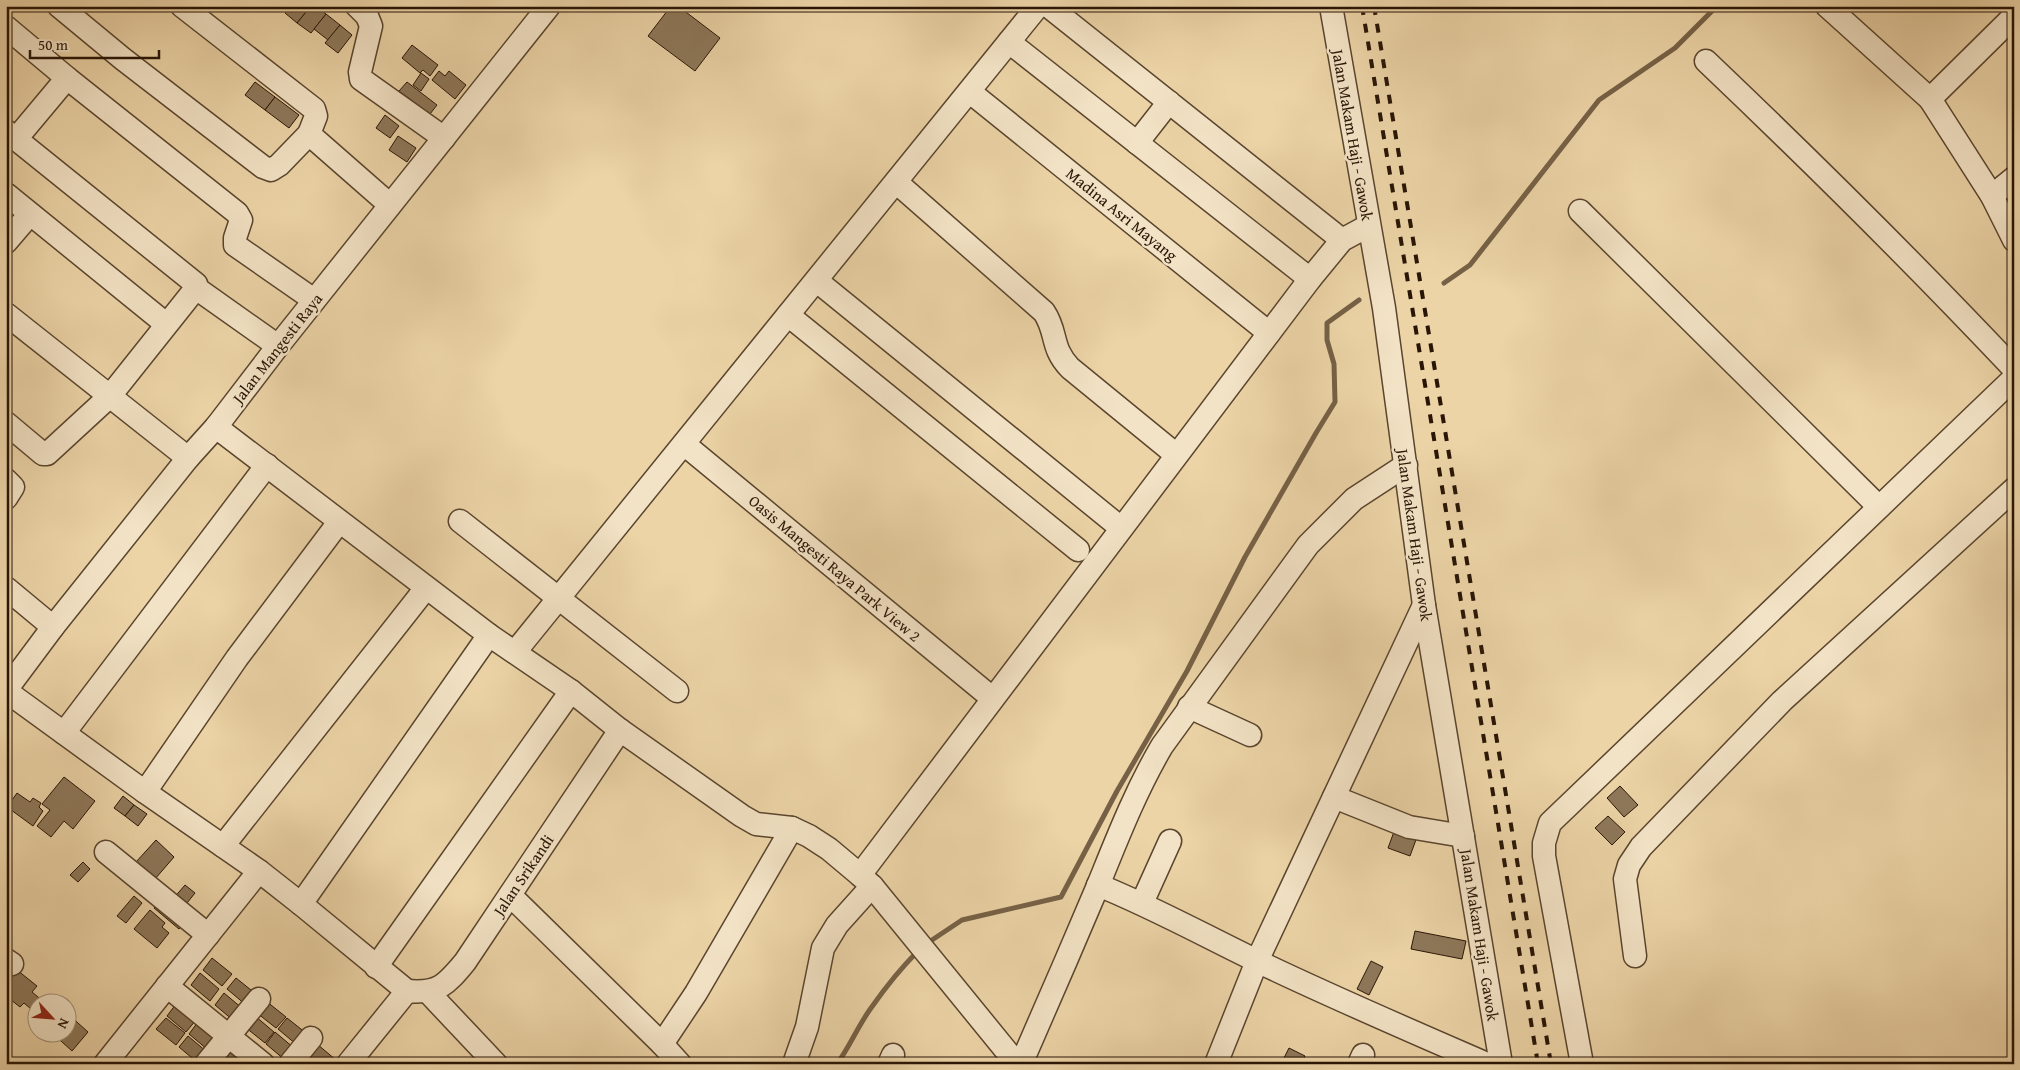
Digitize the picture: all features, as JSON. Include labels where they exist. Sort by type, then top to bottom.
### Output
[{"type":"street","points":[[59,6],[123,59],[263,167],[271,170],[279,165],[309,134],[316,116],[314,109],[182,6]]},
{"type":"street","points":[[357,6],[367,16],[371,26],[360,72],[361,79],[444,138]]},
{"type":"street","name":"Jalan Mangesti Raya","points":[[6,690],[53,627],[188,458],[216,427],[314,300],[549,6]]},
{"type":"street","points":[[516,652],[1038,6]]},
{"type":"street","points":[[1048,6],[1342,240]]},
{"type":"street","name":"Jalan Makam Haji - Gawok","points":[[1331,6],[1368,226],[1384,308],[1424,605],[1501,1064]]},
{"type":"street","points":[[1827,6],[1930,99],[1992,196],[2014,240]]},
{"type":"street","points":[[1930,99],[2014,16]]},
{"type":"street","points":[[6,27],[237,213],[241,220],[235,238],[236,245],[314,300]]},
{"type":"street","points":[[1009,42],[1310,279]]},
{"type":"street","points":[[1706,61],[1820,170],[2014,369]]},
{"type":"street","points":[[67,78],[11,135],[195,282],[196,288],[278,346]]},
{"type":"street","name":"Madina Asri Mayang","points":[[975,96],[1269,333]]},
{"type":"street","points":[[1137,143],[1169,102]]},
{"type":"street","points":[[309,134],[390,205]]},
{"type":"street","points":[[1992,196],[2014,178]]},
{"type":"street","points":[[896,182],[1044,312],[1051,323],[1056,350],[1070,368],[1174,453]]},
{"type":"street","points":[[6,194],[166,324]]},
{"type":"street","points":[[1580,211],[1879,507]]},
{"type":"street","points":[[6,242],[30,214]]},
{"type":"street","points":[[794,1064],[806,1027],[823,948],[866,880],[1121,528],[1310,279],[1342,240],[1368,226]]},
{"type":"street","points":[[817,281],[1121,528]]},
{"type":"street","points":[[6,423],[43,454],[47,454],[110,396],[196,288]]},
{"type":"street","points":[[6,314],[188,458]]},
{"type":"street","points":[[788,315],[1078,550]]},
{"type":"street","points":[[1582,1064],[1544,856],[1544,843],[1550,823],[2014,378]]},
{"type":"street","points":[[216,427],[489,635],[516,652],[620,730],[748,820],[763,825],[792,828],[818,841],[866,880],[1017,1064]]},
{"type":"street","name":"Oasis Mangesti Raya Park View 2","points":[[684,444],[986,693]]},
{"type":"street","points":[[64,733],[267,465]]},
{"type":"street","points":[[1021,1064],[1142,780],[1162,746],[1189,706],[1308,545],[1354,499],[1406,465]]},
{"type":"street","points":[[6,480],[13,487],[6,498]]},
{"type":"street","points":[[1635,956],[1626,879],[1629,866],[1641,847],[1782,701],[2014,489]]},
{"type":"street","points":[[460,521],[677,691]]},
{"type":"street","points":[[145,792],[237,658],[339,522]]},
{"type":"street","points":[[6,588],[53,627]]},
{"type":"street","points":[[223,846],[426,588]]},
{"type":"street","points":[[1216,1064],[1257,961],[1424,605]]},
{"type":"street","points":[[301,904],[489,635]]},
{"type":"street","points":[[6,690],[145,792],[259,871],[376,967],[417,991],[496,1064]]},
{"type":"street","points":[[376,967],[570,691]]},
{"type":"street","points":[[1189,706],[1250,735]]},
{"type":"street","name":"Jalan Srikandi","points":[[417,991],[451,980],[466,962],[620,730]]},
{"type":"street","points":[[1334,797],[1409,827],[1463,836]]},
{"type":"street","points":[[510,895],[672,1058],[696,993],[792,828]]},
{"type":"street","points":[[1142,903],[1170,841]]},
{"type":"street","points":[[106,852],[208,935]]},
{"type":"street","points":[[108,1063],[259,871]]},
{"type":"street","points":[[1098,885],[1142,903],[1257,961],[1375,1016],[1487,1064]]},
{"type":"street","points":[[167,986],[263,1064]]},
{"type":"street","points":[[348,1064],[417,991]]},
{"type":"street","points":[[206,1064],[259,999]]},
{"type":"street","points":[[290,1064],[311,1038]]},
{"type":"building","points":[[290,6],[311,6],[297,23],[285,13]]},
{"type":"building","points":[[311,6],[316,6],[326,14],[311,33],[297,23]]},
{"type":"building","points":[[671,6],[678,6],[720,38],[695,71],[648,36]]},
{"type":"building","points":[[326,14],[340,25],[328,40],[314,29]]},
{"type":"building","points":[[340,25],[352,35],[338,53],[325,43]]},
{"type":"building","points":[[412,45],[438,65],[430,76],[423,70],[420,73],[402,58]]},
{"type":"building","points":[[439,71],[445,76],[449,71],[466,85],[455,99],[432,80]]},
{"type":"building","points":[[421,73],[429,79],[421,91],[413,85]]},
{"type":"building","points":[[255,82],[275,97],[265,110],[245,95]]},
{"type":"building","points":[[407,82],[437,105],[430,114],[399,91]]},
{"type":"building","points":[[275,97],[299,115],[289,128],[265,110]]},
{"type":"building","points":[[385,115],[399,126],[390,138],[376,128]]},
{"type":"building","points":[[398,136],[416,148],[407,162],[389,150]]},
{"type":"building","points":[[64,777],[95,801],[73,829],[64,821],[51,837],[37,826],[50,810],[42,804]]},
{"type":"building","points":[[1620,786],[1638,805],[1624,817],[1607,798]]},
{"type":"building","points":[[17,793],[30,802],[33,798],[41,803],[39,807],[43,811],[33,826],[7,807]]},
{"type":"building","points":[[123,796],[134,805],[125,816],[114,808]]},
{"type":"building","points":[[134,805],[147,814],[138,826],[125,816]]},
{"type":"building","points":[[1608,816],[1625,832],[1612,845],[1595,828]]},
{"type":"building","points":[[1395,829],[1417,837],[1410,856],[1388,848]]},
{"type":"building","points":[[156,840],[174,857],[155,879],[136,862]]},
{"type":"building","points":[[83,862],[90,869],[78,882],[70,875]]},
{"type":"building","points":[[185,885],[195,893],[183,908],[173,899]]},
{"type":"building","points":[[134,896],[142,903],[126,923],[117,916]]},
{"type":"building","points":[[160,901],[185,922],[179,929],[154,908]]},
{"type":"building","points":[[150,910],[165,923],[162,927],[169,933],[157,948],[134,929]]},
{"type":"building","points":[[1415,931],[1466,941],[1462,959],[1411,949]]},
{"type":"building","points":[[212,958],[232,974],[222,986],[203,970]]},
{"type":"building","points":[[1371,961],[1383,967],[1369,995],[1357,989]]},
{"type":"building","points":[[17,970],[37,986],[32,992],[28,992],[28,1006],[24,1003],[20,1007],[6,996],[6,983]]},
{"type":"building","points":[[200,973],[219,989],[210,1001],[191,985]]},
{"type":"building","points":[[236,978],[256,994],[246,1005],[227,989]]},
{"type":"building","points":[[224,993],[243,1009],[234,1021],[215,1005]]},
{"type":"building","points":[[266,1001],[286,1017],[276,1028],[257,1013]]},
{"type":"building","points":[[176,1004],[196,1020],[186,1032],[167,1016]]},
{"type":"building","points":[[255,1016],[274,1032],[265,1043],[245,1027]]},
{"type":"building","points":[[166,1018],[185,1033],[176,1045],[156,1029]]},
{"type":"building","points":[[287,1018],[306,1033],[297,1045],[278,1029]]},
{"type":"building","points":[[198,1022],[218,1038],[208,1050],[189,1034]]},
{"type":"building","points":[[78,1023],[88,1032],[72,1051],[62,1042],[78,1042]]},
{"type":"building","points":[[275,1032],[294,1048],[285,1060],[266,1044]]},
{"type":"building","points":[[188,1036],[207,1052],[198,1063],[179,1047]]},
{"type":"building","points":[[317,1044],[336,1060],[333,1064],[318,1064],[307,1055]]},
{"type":"building","points":[[230,1046],[247,1064],[229,1064],[221,1057]]},
{"type":"building","points":[[1289,1048],[1305,1056],[1302,1064],[1281,1064]]},
{"type":"waterway","points":[[1444,283],[1470,265],[1599,100],[1675,48],[1717,6]]},
{"type":"waterway","points":[[926,944],[962,920],[1061,897],[1117,791],[1187,671],[1245,557],[1335,402],[1334,364],[1327,340],[1327,323],[1359,300]]},
{"type":"waterway","points":[[837,1064],[876,1001],[899,971],[918,951]]},
{"type":"railway","points":[[1362,6],[1538,1064]]},
{"type":"railway","points":[[1374,6],[1551,1064]]}]
